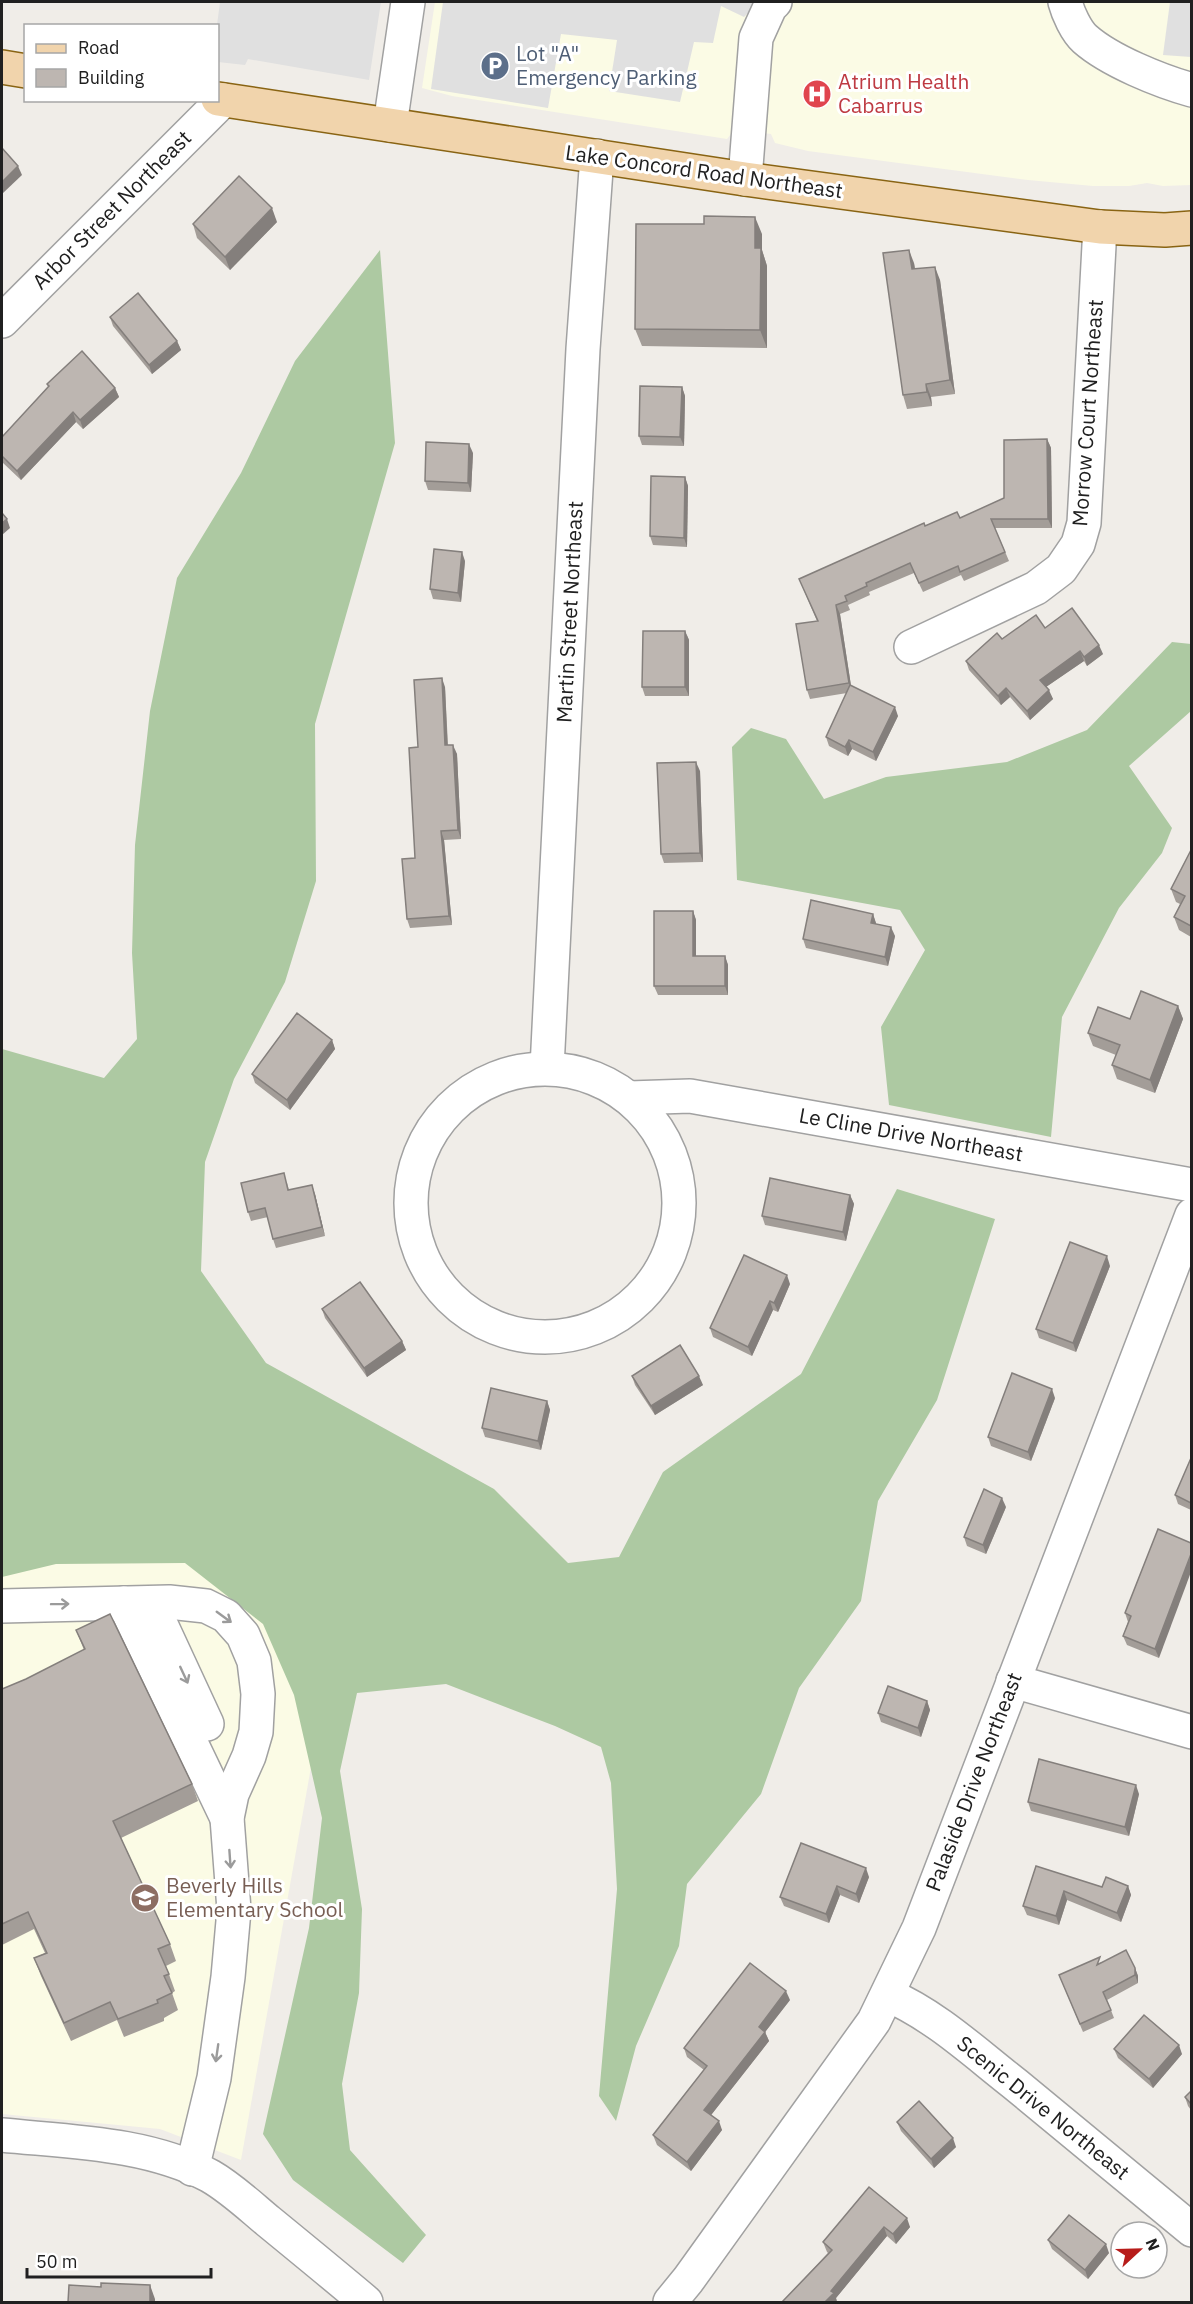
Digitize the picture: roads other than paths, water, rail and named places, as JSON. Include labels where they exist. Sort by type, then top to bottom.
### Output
[{"type":"main road","points":[[2,67],[24,71]]},
{"type":"main road","name":"Lake Concord Road Northeast","points":[[220,99],[745,179],[1100,227],[1165,230],[1191,228]]},
{"type":"street","points":[[390,125],[408,2]]},
{"type":"street","points":[[745,179],[756,38],[770,7],[775,2]]},
{"type":"street","points":[[1065,2],[1083,38],[1110,57],[1191,90]]},
{"type":"street","name":"Arbor Street Northeast","points":[[2,321],[217,102]]},
{"type":"street","name":"Martin Street Northeast","points":[[547,1068],[583,349],[597,156]]},
{"type":"street","name":"Morrow Court Northeast","points":[[911,647],[1036,588],[1061,569],[1078,544],[1084,523],[1100,227]]},
{"type":"street","points":[[547,1068],[576,1072],[604,1082],[629,1098],[651,1121],[667,1148],[677,1178],[679,1209],[674,1240],[662,1270],[643,1295],[620,1315],[591,1329],[561,1337],[530,1337],[499,1330],[471,1315],[447,1295],[429,1269],[416,1240],[412,1219],[413,1176],[421,1151],[434,1128],[450,1107],[494,1078],[520,1071],[547,1068]]},
{"type":"street","name":"Le Cline Drive Northeast","points":[[629,1098],[690,1096],[1191,1185]]},
{"type":"street","name":"Palaside Drive Northeast","points":[[670,2302],[874,2021],[888,1995],[919,1928],[1191,1215]]},
{"type":"street","points":[[2,1606],[138,1603],[206,1606],[226,1616],[243,1635],[254,1661],[258,1694],[256,1732],[227,1818]]},
{"type":"street","points":[[138,1603],[236,1786]]},
{"type":"street","points":[[138,1603],[227,1818],[234,1910],[228,1977],[214,2078],[192,2169]]},
{"type":"street","points":[[1013,1681],[1191,1732]]},
{"type":"street","name":"Scenic Drive Northeast","points":[[888,1995],[915,2007],[945,2028],[1113,2163],[1191,2230]]},
{"type":"street","points":[[2,2135],[103,2144],[138,2151],[211,2177],[236,2194],[366,2302]]},
{"type":"place","name":"Lot \"A\" Emergency Parking","points":[[495,66]]},
{"type":"place","name":"Atrium Health Cabarrus","points":[[817,94]]},
{"type":"place","name":"Beverly Hills Elementary School","points":[[145,1898]]}]
